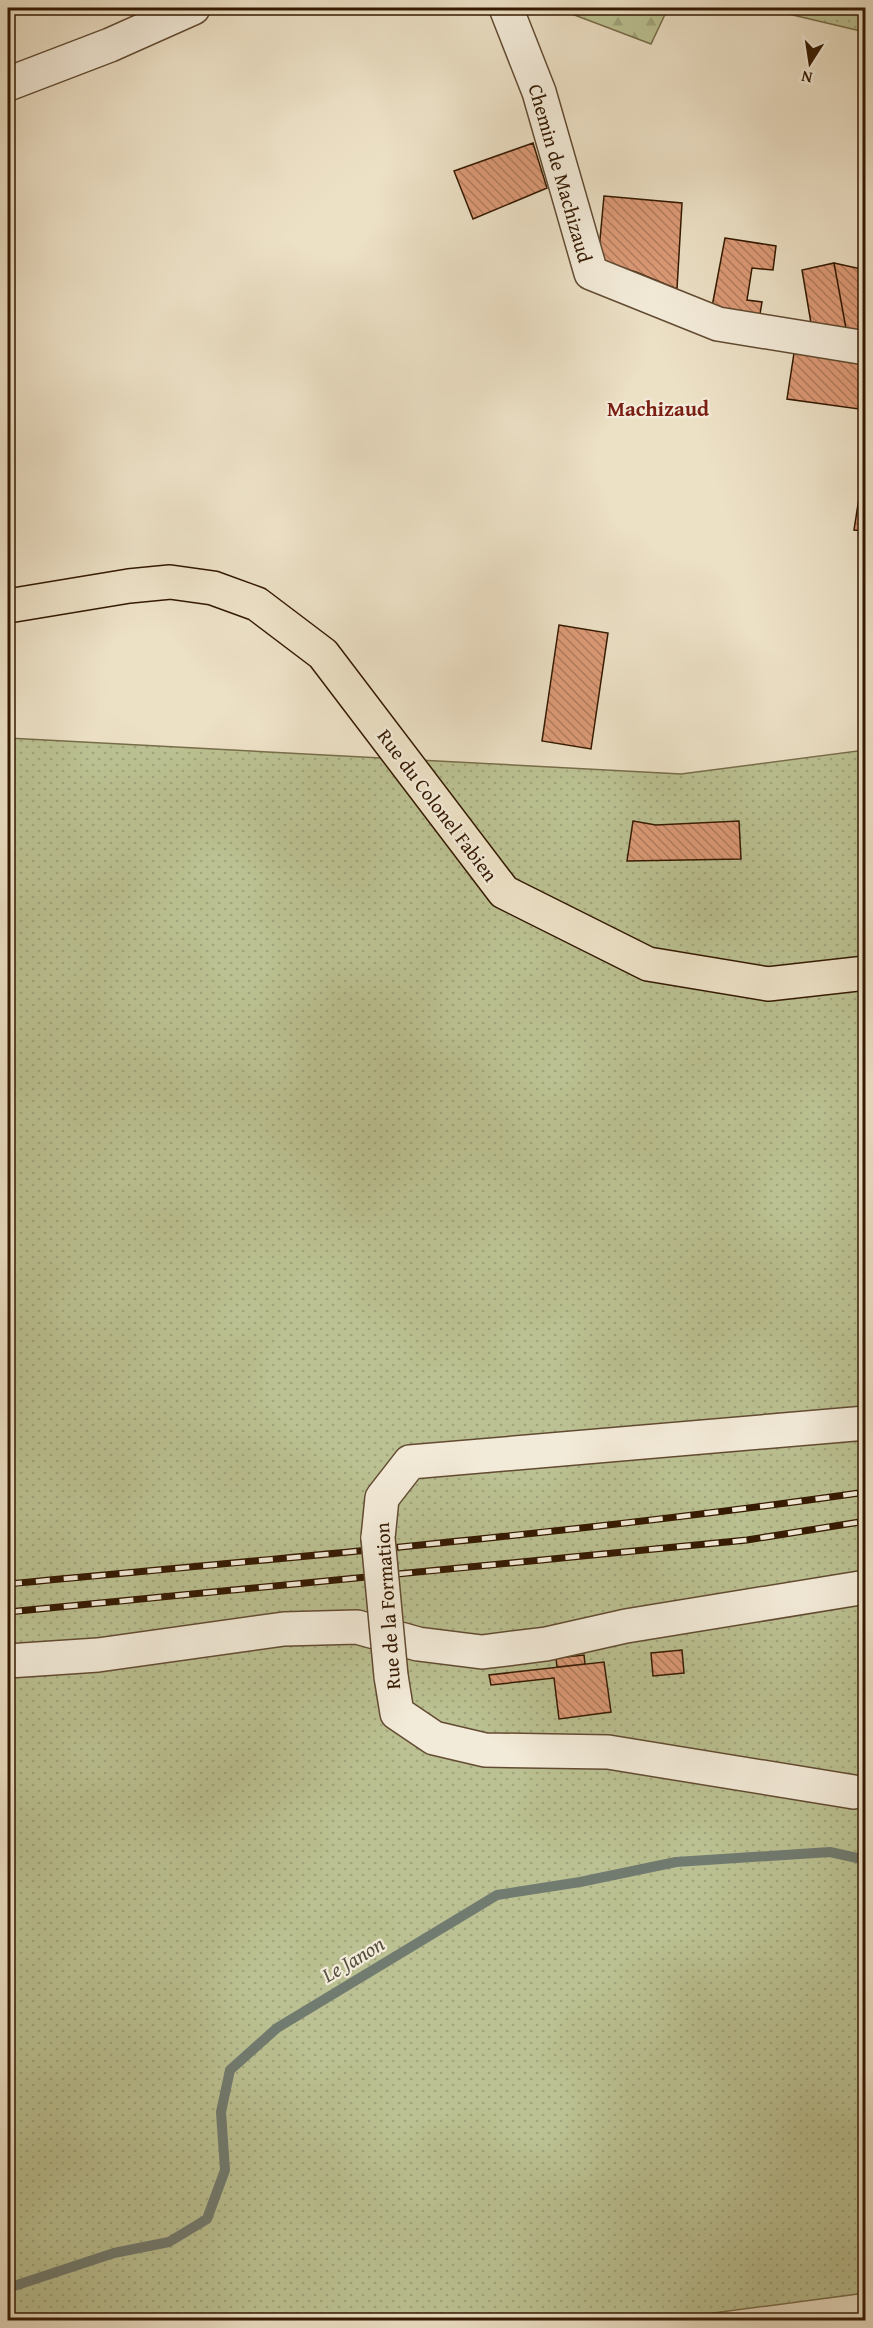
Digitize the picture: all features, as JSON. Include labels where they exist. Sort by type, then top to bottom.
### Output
[{"type":"main road","name":"Rue du Colonel Fabien","points":[[8,606],[129,586],[170,582],[213,588],[257,604],[323,654],[504,892],[648,963],[768,984],[866,973]]},
{"type":"street","points":[[8,84],[110,45],[193,8]]},
{"type":"street","name":"Chemin de Machizaud","points":[[506,8],[539,92],[591,273],[718,324],[866,348]]},
{"type":"street","name":"Rue de la Formation","points":[[854,1792],[608,1752],[484,1750],[435,1738],[397,1713],[390,1676],[378,1538],[382,1498],[410,1462],[866,1423]]},
{"type":"street","points":[[8,1661],[98,1655],[284,1629],[357,1627],[418,1644],[483,1652],[546,1644],[626,1626],[866,1587]]},
{"type":"green space","points":[[556,8],[668,8],[651,44]]},
{"type":"green space","points":[[763,8],[865,8],[865,32]]},
{"type":"green space","points":[[8,738],[681,774],[865,750],[865,2293],[661,2320],[8,2320]]},
{"type":"building","points":[[533,143],[547,188],[473,219],[454,171]]},
{"type":"building","points":[[604,196],[682,203],[677,289],[636,272],[598,261]]},
{"type":"building","points":[[725,238],[776,246],[773,270],[752,268],[747,300],[762,302],[759,320],[711,312]]},
{"type":"building","points":[[834,263],[847,334],[812,329],[802,270]]},
{"type":"building","points":[[834,263],[866,270],[866,338],[847,334]]},
{"type":"building","points":[[794,353],[866,363],[866,410],[787,399]]},
{"type":"building","points":[[866,453],[866,531],[854,530]]},
{"type":"building","points":[[559,625],[608,633],[591,749],[542,741]]},
{"type":"building","points":[[633,821],[656,825],[739,821],[741,859],[627,861]]},
{"type":"building","points":[[682,1650],[684,1673],[653,1676],[651,1653]]},
{"type":"building","points":[[584,1655],[585,1664],[557,1667],[556,1658]]},
{"type":"building","points":[[604,1662],[611,1712],[559,1719],[554,1678],[491,1685],[489,1675]]},
{"type":"waterway","name":"Le Janon","points":[[8,2288],[114,2253],[169,2242],[207,2219],[225,2170],[221,2112],[230,2070],[277,2028],[497,1895],[580,1882],[676,1862],[830,1852],[866,1860]]},
{"type":"railway","points":[[8,1584],[545,1532],[866,1492]]},
{"type":"railway","points":[[8,1612],[747,1540],[866,1521]]},
{"type":"district","name":"Machizaud","points":[[658,408]]}]
